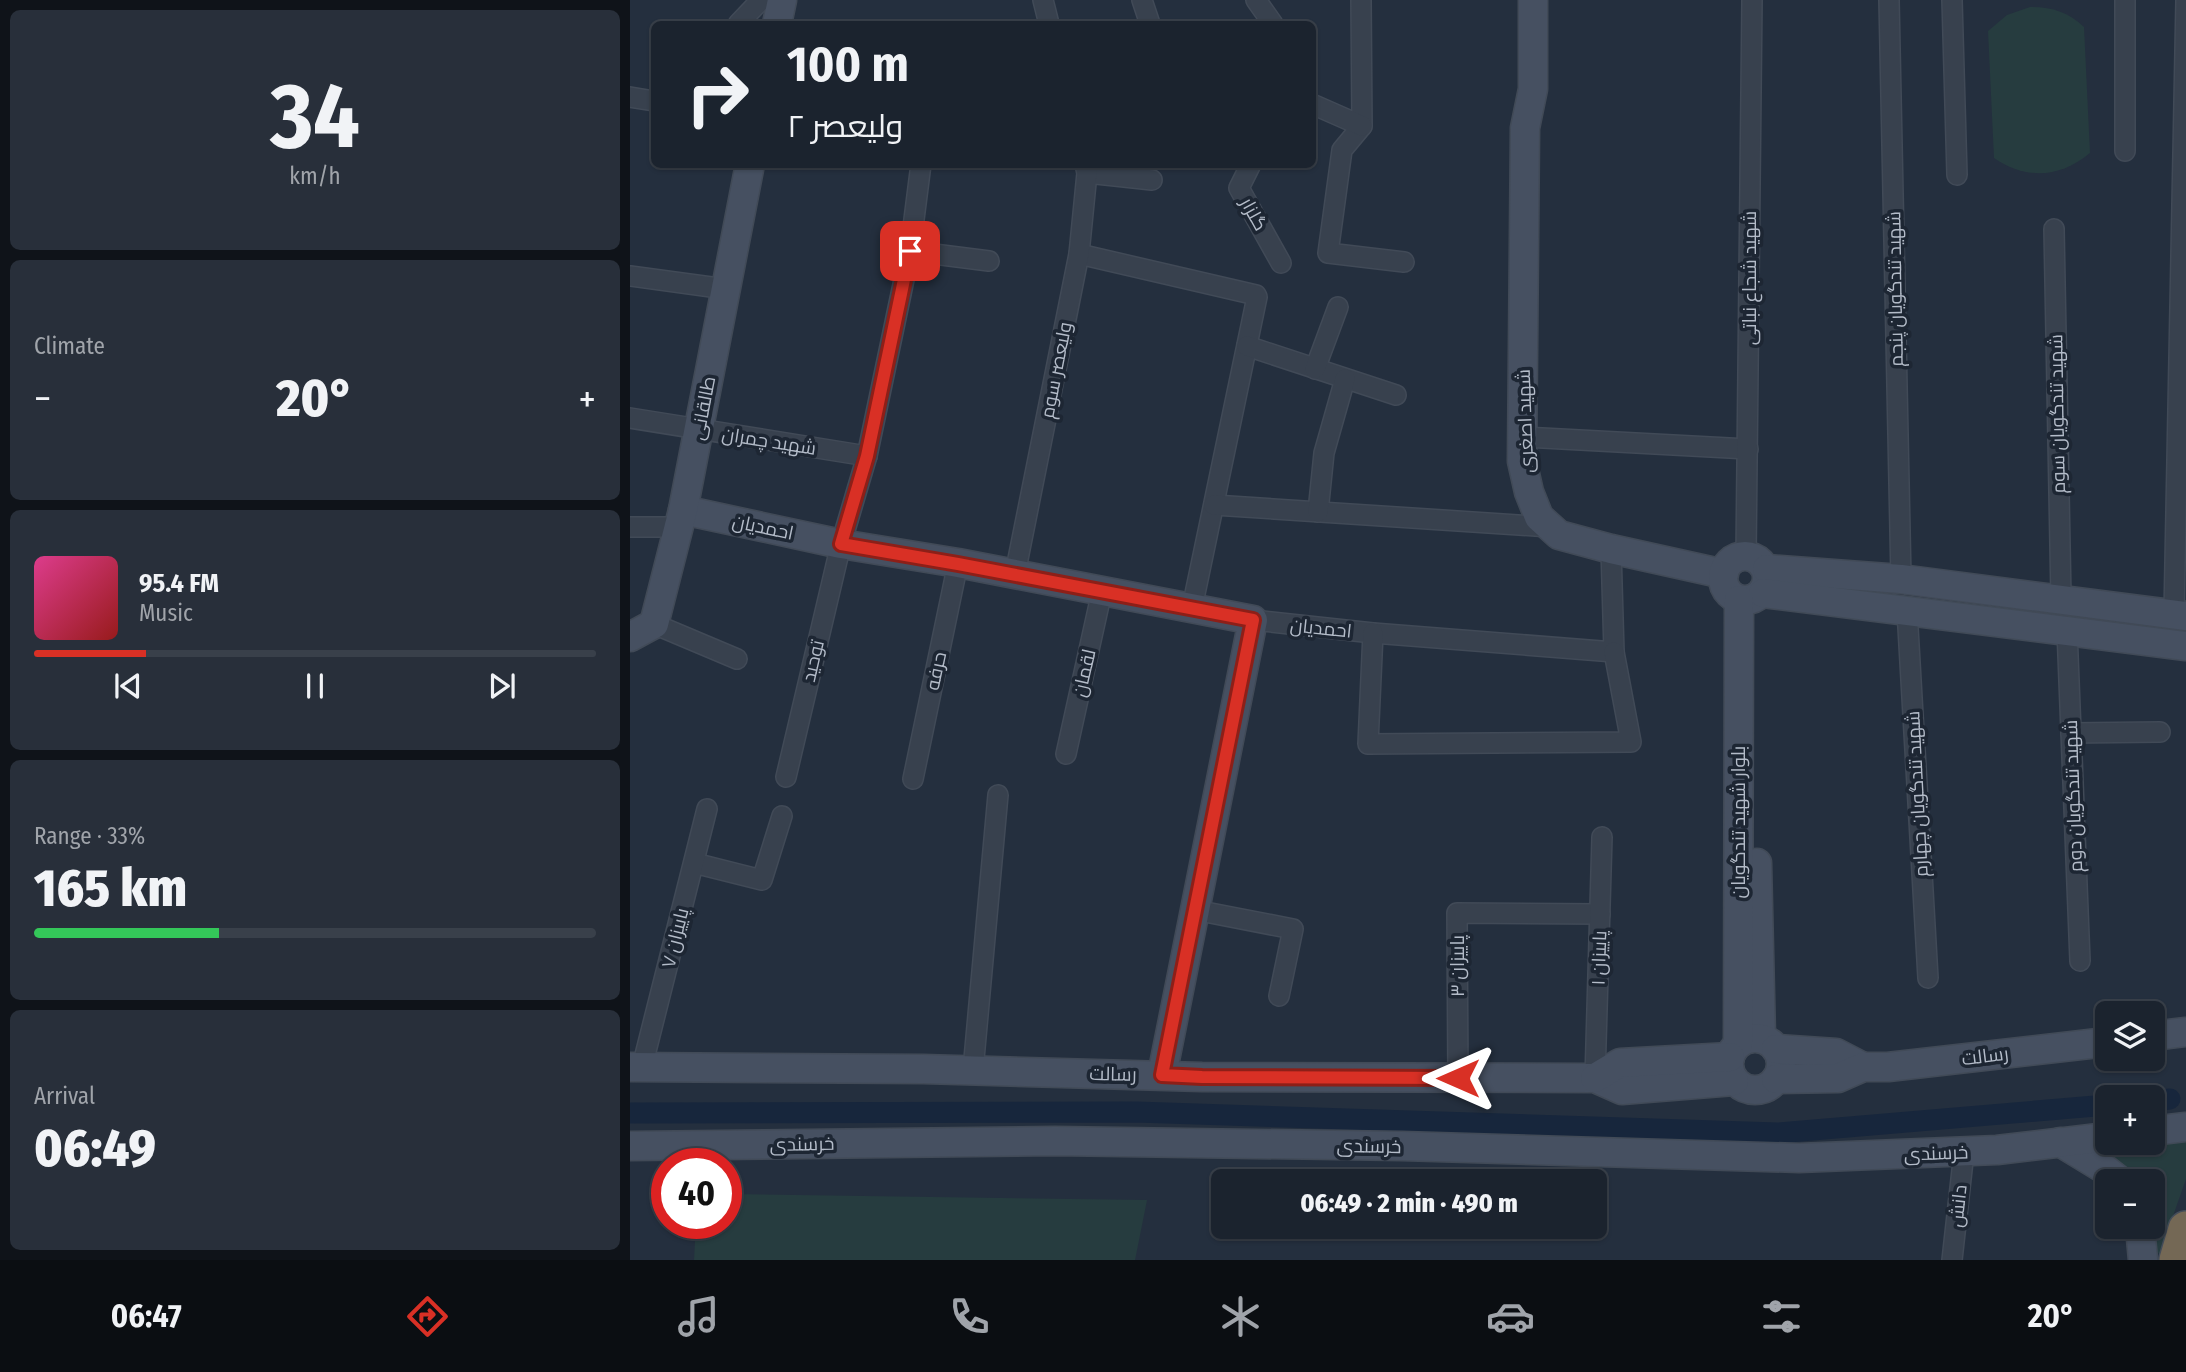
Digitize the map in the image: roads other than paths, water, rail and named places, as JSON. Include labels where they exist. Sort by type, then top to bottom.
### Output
[{"type":"highway","points":[[2177,1260],[2186,1229]]},
{"type":"street","points":[[741,21],[761,0]]},
{"type":"street","points":[[778,21],[782,0]]},
{"type":"street","points":[[1043,0],[1048,21]]},
{"type":"street","points":[[1142,0],[1149,21]]},
{"type":"street","points":[[1256,0],[1271,21]]},
{"type":"street","points":[[1361,0],[1362,126],[1342,150],[1328,253],[1404,262]]},
{"type":"street","name":"شهید اصغری","points":[[1517,0],[1517,86],[1525,128],[1522,461],[1529,492],[1539,517],[1550,527]]},
{"type":"street","name":"شهید اصغری","points":[[1525,128],[1533,89],[1533,0]]},
{"type":"street","name":"شهید شجاع نباتی","points":[[1752,0],[1748,449],[1753,584]]},
{"type":"street","name":"شهید تندگویان پنجم","points":[[1889,0],[1901,579]]},
{"type":"street","points":[[1952,0],[1957,175]]},
{"type":"street","points":[[2125,0],[2125,151]]},
{"type":"street","points":[[1214,505],[1550,527],[1559,535],[1611,549],[1724,573],[1728,564],[1736,558],[1753,584],[1901,579],[2180,615],[2186,0]]},
{"type":"street","points":[[630,97],[651,100]]},
{"type":"street","points":[[1316,106],[1362,126]]},
{"type":"street","name":"طالقانی","points":[[642,630],[681,519],[749,168]]},
{"type":"street","name":"توحید","points":[[786,777],[841,544],[867,456],[910,251],[920,168]]},
{"type":"street","name":"گلزار","points":[[1249,168],[1239,188],[1281,262]]},
{"type":"street","points":[[1086,169],[1152,180]]},
{"type":"street","name":"ولیعصر سوم","points":[[1015,574],[1079,254],[1086,169]]},
{"type":"street","name":"شهید تندگویان سوم","points":[[2054,229],[2061,598]]},
{"type":"street","points":[[910,251],[989,261]]},
{"type":"street","points":[[1079,254],[1256,295],[1258,301],[1192,608]]},
{"type":"street","points":[[630,276],[726,289]]},
{"type":"street","points":[[1315,369],[1338,307]]},
{"type":"street","points":[[1247,346],[1396,395]]},
{"type":"street","points":[[1318,512],[1324,453],[1345,379]]},
{"type":"street","name":"شهید چمران","points":[[630,418],[867,456]]},
{"type":"street","points":[[1523,437],[1748,449]]},
{"type":"street","points":[[630,527],[681,519]]},
{"type":"street","name":"احمدیان","points":[[681,519],[1015,574],[1253,620],[1373,633],[1614,652]]},
{"type":"street","points":[[1373,633],[1368,744],[1631,742],[1614,652],[1611,549]]},
{"type":"street","name":"حرفه","points":[[913,779],[958,564]]},
{"type":"street","name":"بلوار شهید تندگویان","points":[[1753,584],[1748,1054],[1780,1058],[1776,1079]]},
{"type":"street","points":[[1796,584],[1906,610],[2186,646]]},
{"type":"street","name":"لقمان","points":[[1066,754],[1102,591]]},
{"type":"street","name":"شهید تندگویان چهارم","points":[[1906,610],[1928,978]]},
{"type":"street","points":[[1162,1075],[1253,620]]},
{"type":"street","points":[[642,630],[737,659]]},
{"type":"street","name":"شهید تندگویان دوم","points":[[2067,630],[2080,961]]},
{"type":"street","points":[[2071,733],[2160,732]]},
{"type":"street","points":[[973,1070],[998,795]]},
{"type":"street","name":"پاییزان ۷","points":[[636,1067],[707,809]]},
{"type":"street","points":[[694,863],[762,880],[782,816]]},
{"type":"street","name":"پاییزان ۱","points":[[1595,1078],[1602,837]]},
{"type":"street","points":[[1195,910],[1293,929],[1279,996]]},
{"type":"street","name":"پاییزان ۳","points":[[1458,1078],[1457,913],[1600,914]]},
{"type":"street","points":[[2165,1034],[2186,1032]]},
{"type":"street","name":"رسالت","points":[[1748,1054],[1744,1088],[1755,1091],[1767,1087],[1776,1079],[1838,1078],[1863,1067],[1888,1067],[2095,1043]]},
{"type":"street","name":"رسالت","points":[[636,1067],[973,1070],[1202,1077],[1595,1078],[1622,1090],[1748,1054],[1836,1053],[1863,1067]]},
{"type":"street","points":[[2165,1130],[2186,1128]]},
{"type":"street","name":"خرسندی","points":[[630,1146],[1055,1141],[1388,1146],[1799,1158],[1997,1150],[2095,1138]]},
{"type":"street","points":[[2060,1142],[2104,1169]]},
{"type":"street","name":"دانش","points":[[1952,1260],[1964,1152]]},
{"type":"street","points":[[2141,1239],[2143,1260]]},
{"type":"waterway","points":[[2165,1100],[2170,1099]]},
{"type":"waterway","points":[[630,1113],[1136,1112],[1777,1133],[2095,1106]]}]
